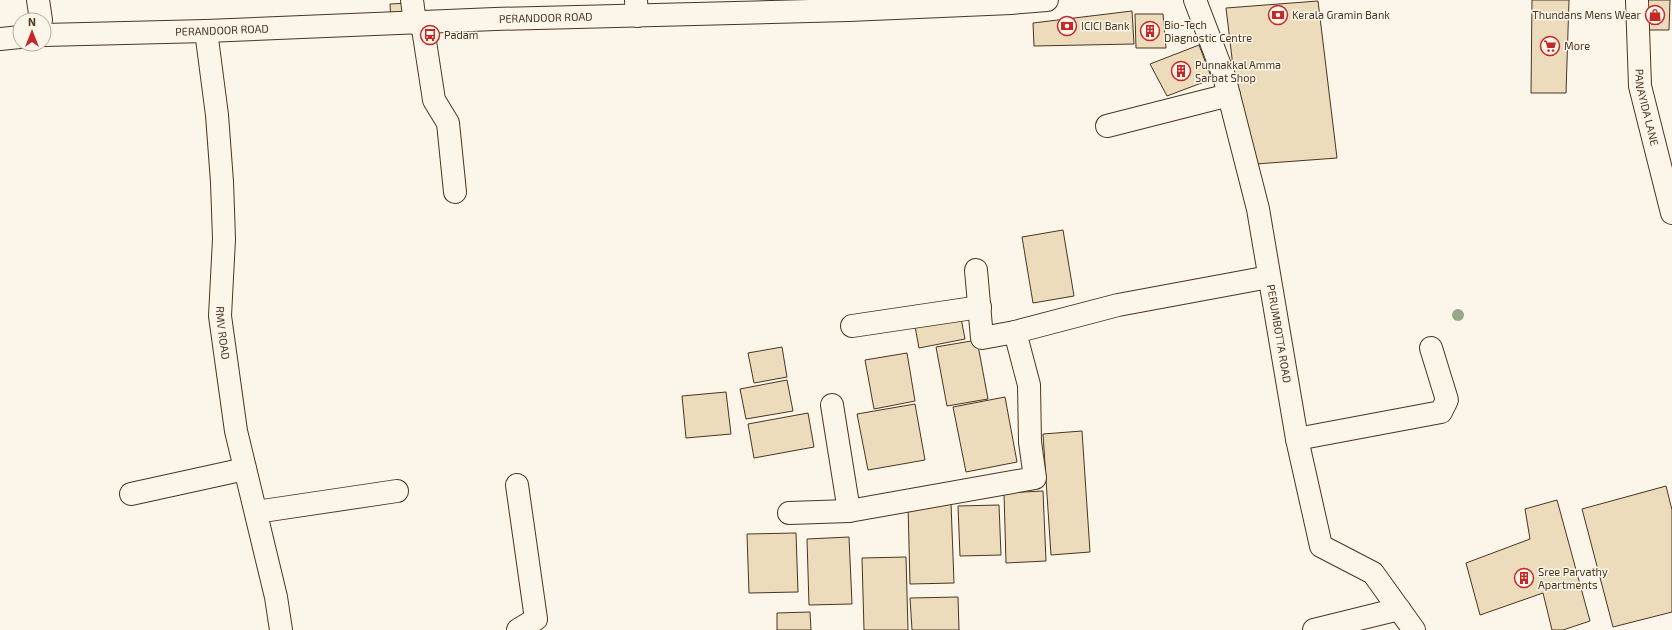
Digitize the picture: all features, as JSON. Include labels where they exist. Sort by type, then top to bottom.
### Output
[{"type":"street","points":[[38,0],[40,12]]},
{"type":"street","points":[[412,0],[419,22],[434,100],[448,123],[455,192]]},
{"type":"street","name":"PERANDOOR ROAD","points":[[52,35],[206,31],[419,22],[636,8],[1011,2],[1047,0]]},
{"type":"street","name":"PERUMBOTTA ROAD","points":[[1195,0],[1224,76],[1258,209],[1297,439],[1321,546],[1373,573],[1414,630]]},
{"type":"street","name":"PANAYIDA LANE","points":[[1637,0],[1640,86],[1672,213]]},
{"type":"street","name":"RMV ROAD","points":[[206,31],[217,115],[222,182],[224,239],[220,316],[236,431],[276,597],[281,630]]},
{"type":"street","points":[[0,39],[12,38]]},
{"type":"street","points":[[1107,126],[1229,95]]},
{"type":"street","points":[[976,270],[982,338],[1015,332],[1118,305],[1269,277]]},
{"type":"street","points":[[852,326],[980,307]]},
{"type":"street","points":[[789,513],[849,511],[1035,478],[1030,442],[1028,385],[1015,332]]},
{"type":"street","points":[[1297,439],[1440,412],[1447,400],[1432,348]]},
{"type":"street","points":[[832,405],[849,511]]},
{"type":"street","points":[[131,494],[245,469]]},
{"type":"street","points":[[517,485],[536,619],[518,630]]},
{"type":"street","points":[[256,512],[397,491]]},
{"type":"street","points":[[1314,630],[1399,609]]},
{"type":"building","name":"More","points":[[1532,0],[1569,0],[1566,93],[1531,93]]},
{"type":"building","name":"Thundans Mens Wear","points":[[1640,0],[1670,0],[1669,30],[1641,30]]},
{"type":"building","points":[[1318,1],[1337,158],[1256,164],[1234,75],[1226,8]]},
{"type":"building","points":[[409,3],[411,22],[391,22],[390,4]]},
{"type":"building","points":[[1132,11],[1134,44],[1034,46],[1033,23]]},
{"type":"building","name":"Bio-Tech Diagnostic Centre","points":[[1135,14],[1163,14],[1166,48],[1136,48]]},
{"type":"building","name":"Punnakkal Amma Sarbat Shop","points":[[1199,45],[1212,79],[1167,96],[1150,64]]},
{"type":"building","points":[[1063,230],[1074,296],[1033,303],[1022,237]]},
{"type":"building","points":[[960,313],[965,339],[919,348],[914,321]]},
{"type":"building","points":[[977,340],[988,399],[947,406],[936,347]]},
{"type":"building","points":[[782,347],[787,377],[754,383],[748,353]]},
{"type":"building","points":[[907,353],[915,401],[874,409],[865,360]]},
{"type":"building","points":[[787,380],[793,411],[746,419],[740,389]]},
{"type":"building","points":[[726,392],[731,434],[686,438],[682,396]]},
{"type":"building","points":[[1005,397],[1017,462],[966,472],[953,407]]},
{"type":"building","points":[[915,404],[925,460],[868,470],[857,414]]},
{"type":"building","points":[[808,413],[814,447],[754,458],[748,424]]},
{"type":"building","points":[[1082,431],[1090,552],[1051,555],[1043,434]]},
{"type":"building","points":[[1666,486],[1672,510],[1672,612],[1613,627],[1582,509]]},
{"type":"building","points":[[1043,491],[1046,561],[1006,563],[1004,493]]},
{"type":"building","name":"Sree Parvathy Apartments","points":[[1557,500],[1590,621],[1563,630],[1552,630],[1543,593],[1480,615],[1466,563],[1530,539],[1525,509]]},
{"type":"building","points":[[951,503],[954,583],[910,584],[908,505]]},
{"type":"building","points":[[999,505],[1001,555],[960,556],[958,506]]},
{"type":"building","points":[[796,533],[798,592],[749,593],[747,534]]},
{"type":"building","points":[[849,537],[852,604],[809,605],[807,539]]},
{"type":"building","points":[[906,557],[908,630],[864,630],[862,558]]},
{"type":"building","points":[[958,597],[959,630],[912,630],[910,598]]},
{"type":"building","points":[[810,612],[811,630],[777,630],[777,613]]},
{"type":"place","name":"Kerala Gramin Bank","points":[[1278,15]]},
{"type":"place","name":"Thundans Mens Wear","points":[[1655,15]]},
{"type":"place","name":"ICICI Bank","points":[[1067,26]]},
{"type":"place","name":"Bio-Tech Diagnostic Centre","points":[[1150,31]]},
{"type":"place","name":"Padam","points":[[430,35]]},
{"type":"place","name":"More","points":[[1550,46]]},
{"type":"place","name":"Punnakkal Amma Sarbat Shop","points":[[1181,71]]},
{"type":"place","name":"Sree Parvathy Apartments","points":[[1524,578]]}]
